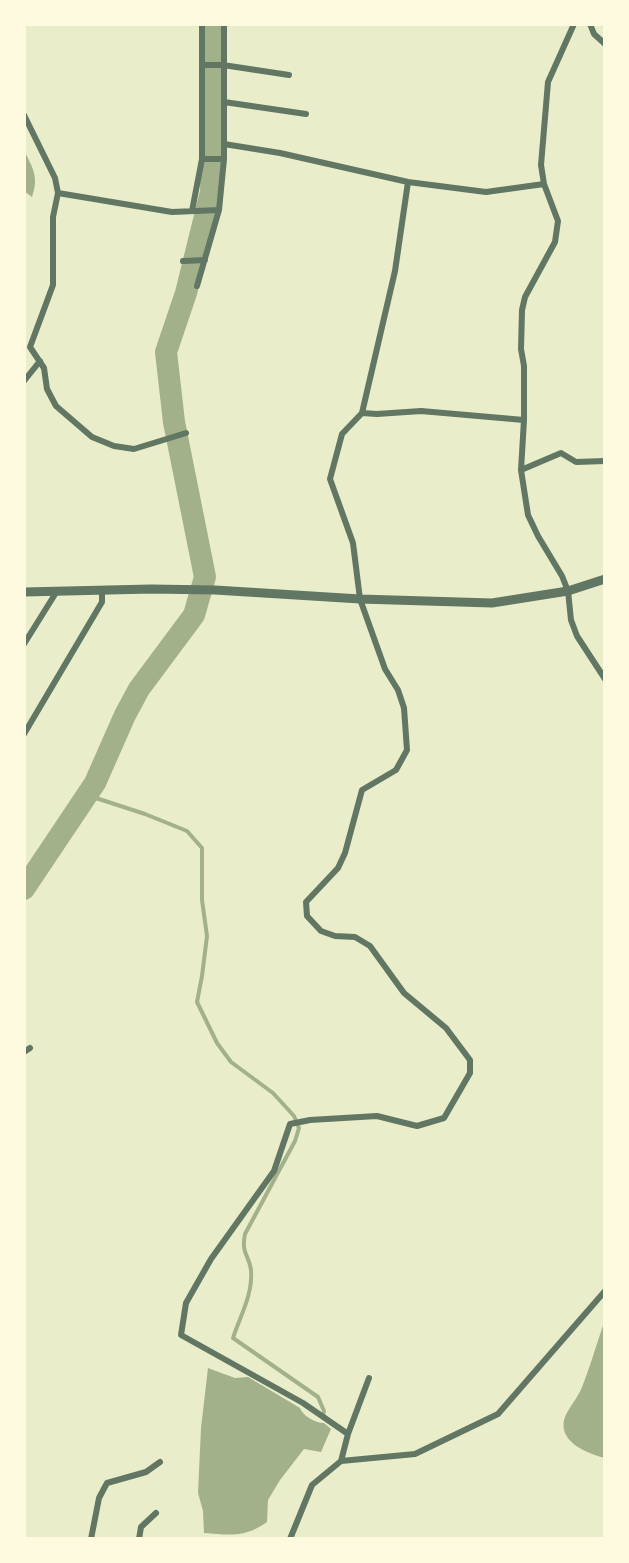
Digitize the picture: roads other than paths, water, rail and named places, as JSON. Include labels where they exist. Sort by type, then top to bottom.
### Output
[{"type":"street","points":[[192,211],[202,159],[202,24]]},
{"type":"street","points":[[197,286],[219,210],[224,159],[224,24]]},
{"type":"street","points":[[574,24],[549,82],[541,165],[544,184],[558,221],[555,242],[525,297],[522,310],[524,420],[521,470],[528,515],[562,576],[568,591],[571,620],[578,636],[605,679]]},
{"type":"street","points":[[590,24],[594,34],[605,44]]},
{"type":"street","points":[[202,65],[223,65],[289,75]]},
{"type":"street","points":[[224,102],[306,114]]},
{"type":"street","points":[[24,115],[55,178],[58,193],[53,217],[53,285],[30,347],[44,368],[47,389],[56,406],[92,437],[114,446],[134,449],[186,433]]},
{"type":"street","points":[[224,144],[280,153],[408,182],[486,192],[544,184]]},
{"type":"street","points":[[202,159],[224,159]]},
{"type":"street","points":[[348,1434],[303,1403],[181,1335],[186,1303],[211,1259],[274,1171],[290,1124],[310,1120],[377,1116],[417,1126],[444,1118],[470,1073],[470,1060],[446,1028],[404,993],[370,946],[355,937],[335,936],[321,931],[307,916],[306,902],[338,868],[345,853],[362,790],[396,770],[407,750],[404,708],[398,690],[385,669],[360,599],[353,543],[330,479],[342,434],[362,413],[395,271],[408,182]]},
{"type":"street","points":[[58,193],[172,212],[219,210]]},
{"type":"street","points":[[183,261],[204,260]]},
{"type":"street","points":[[24,381],[40,361]]},
{"type":"street","points":[[362,413],[421,411],[524,420]]},
{"type":"street","points":[[521,470],[561,453],[576,462],[605,461]]},
{"type":"street","points":[[24,592],[215,590],[360,599],[492,603],[568,591],[605,579]]},
{"type":"street","points":[[24,734],[102,602],[102,590]]},
{"type":"street","points":[[24,644],[57,591]]},
{"type":"street","points":[[290,1539],[312,1485],[341,1461],[415,1454],[498,1414],[605,1291]]},
{"type":"street","points":[[341,1461],[348,1434],[369,1378]]},
{"type":"street","points":[[91,1539],[99,1498],[108,1483],[146,1472],[160,1462]]},
{"type":"street","points":[[139,1539],[141,1527],[156,1513]]},
{"type":"waterway","points":[[24,889],[95,783],[139,689],[194,615],[205,577],[174,422],[166,352],[186,293],[211,192],[215,24]]},
{"type":"waterway","points":[[86,797],[145,814],[187,831],[202,848],[202,900],[207,936],[197,1002],[217,1043],[231,1062],[273,1093],[294,1116],[299,1128],[295,1141],[245,1234],[244,1246],[251,1270],[250,1288],[233,1338],[318,1397],[324,1411],[323,1416]]}]
